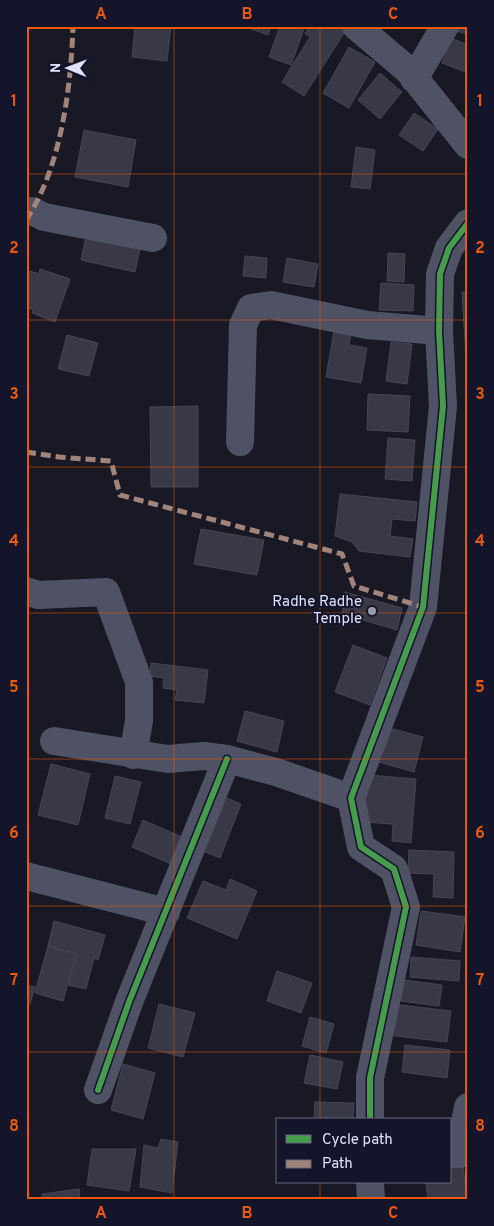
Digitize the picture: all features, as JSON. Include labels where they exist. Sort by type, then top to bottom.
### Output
[{"type":"street","points":[[356,26],[408,70],[468,144]]},
{"type":"street","points":[[414,79],[445,26]]},
{"type":"street","points":[[32,211],[44,217],[153,238]]},
{"type":"street","points":[[370,1118],[370,1078],[406,907],[394,869],[362,847],[351,798],[423,607],[443,406],[439,331],[440,274],[449,248],[468,223]]},
{"type":"street","points":[[240,442],[243,325],[251,308],[271,305],[367,325],[439,331]]},
{"type":"street","points":[[26,591],[38,595],[106,592],[139,682],[138,721],[133,755]]},
{"type":"street","points":[[54,741],[133,755],[168,759],[204,756],[227,759],[276,772],[351,798]]},
{"type":"street","points":[[98,1090],[129,1002],[227,759]]},
{"type":"street","points":[[26,876],[166,912]]},
{"type":"street","points":[[452,1154],[459,1154],[468,1107]]},
{"type":"street","points":[[370,1184],[371,1200]]},
{"type":"building","points":[[135,26],[171,26],[167,61],[132,57]]},
{"type":"building","points":[[244,26],[271,26],[268,35]]},
{"type":"building","points":[[280,26],[305,26],[291,65],[269,57]]},
{"type":"building","points":[[309,26],[341,26],[346,30],[304,96],[282,82],[310,37],[305,34]]},
{"type":"building","points":[[458,26],[468,26],[468,34],[456,31]]},
{"type":"building","points":[[451,38],[468,45],[468,73],[442,63]]},
{"type":"building","points":[[349,47],[375,62],[349,108],[323,93]]},
{"type":"building","points":[[380,73],[402,92],[380,119],[358,100]]},
{"type":"building","points":[[414,113],[438,129],[423,151],[399,135]]},
{"type":"building","points":[[84,130],[136,140],[128,187],[75,177]]},
{"type":"building","points":[[356,147],[375,150],[370,189],[351,187]]},
{"type":"building","points":[[86,236],[140,249],[135,272],[81,260]]},
{"type":"building","points":[[388,253],[405,254],[404,282],[387,281]]},
{"type":"building","points":[[245,256],[267,258],[266,278],[243,276]]},
{"type":"building","points":[[287,258],[318,264],[314,287],[283,282]]},
{"type":"building","points":[[40,269],[70,279],[55,322],[32,313],[33,310],[26,307],[26,282],[30,271],[39,274]]},
{"type":"building","points":[[381,283],[414,285],[413,311],[379,310]]},
{"type":"building","points":[[462,292],[468,292],[468,340],[465,340]]},
{"type":"building","points":[[334,331],[351,334],[349,345],[367,348],[361,383],[326,377]]},
{"type":"building","points":[[67,335],[98,343],[89,376],[58,369]]},
{"type":"building","points":[[465,340],[468,340],[468,369],[466,369]]},
{"type":"building","points":[[391,342],[412,344],[407,384],[386,381]]},
{"type":"building","points":[[368,394],[410,396],[408,432],[367,430]]},
{"type":"building","points":[[198,406],[198,487],[151,487],[150,407]]},
{"type":"building","points":[[388,438],[415,440],[412,481],[385,479]]},
{"type":"building","points":[[340,494],[417,502],[415,521],[392,519],[390,536],[413,539],[410,557],[359,551],[352,542],[335,536]]},
{"type":"building","points":[[201,529],[264,540],[257,575],[194,564]]},
{"type":"building","name":"Radhe Radhe Temple","points":[[345,592],[402,608],[397,630],[342,614]]},
{"type":"building","points":[[353,645],[387,658],[370,705],[335,692]]},
{"type":"building","points":[[151,663],[208,670],[204,703],[175,700],[177,690],[163,688],[164,678],[150,676]]},
{"type":"building","points":[[245,711],[284,721],[277,752],[237,741]]},
{"type":"building","points":[[385,727],[423,737],[414,772],[375,761]]},
{"type":"building","points":[[51,764],[90,774],[78,825],[38,815]]},
{"type":"building","points":[[368,775],[416,779],[411,843],[392,841],[393,824],[364,822]]},
{"type":"building","points":[[115,776],[141,782],[130,824],[105,818]]},
{"type":"building","points":[[217,794],[241,804],[220,858],[195,848]]},
{"type":"building","points":[[143,820],[182,837],[171,864],[132,847]]},
{"type":"building","points":[[409,850],[454,852],[453,898],[433,897],[434,874],[408,873]]},
{"type":"building","points":[[230,879],[257,891],[237,939],[187,918],[203,881],[226,890]]},
{"type":"building","points":[[421,911],[465,917],[460,952],[416,945]]},
{"type":"building","points":[[54,921],[105,935],[98,960],[94,958],[86,989],[68,985],[77,954],[48,946]]},
{"type":"building","points":[[48,946],[76,954],[63,1001],[35,993]]},
{"type":"building","points":[[411,957],[460,961],[459,981],[410,977]]},
{"type":"building","points":[[277,971],[312,983],[301,1013],[267,1001]]},
{"type":"building","points":[[404,980],[442,985],[439,1006],[401,1001]]},
{"type":"building","points":[[26,985],[35,987],[30,1004],[26,1003]]},
{"type":"building","points":[[159,1004],[195,1013],[183,1057],[148,1048]]},
{"type":"building","points":[[391,1004],[451,1011],[447,1042],[388,1035]]},
{"type":"building","points":[[310,1017],[334,1024],[326,1053],[302,1046]]},
{"type":"building","points":[[405,1045],[450,1050],[447,1078],[402,1072]]},
{"type":"building","points":[[310,1055],[343,1062],[337,1089],[304,1083]]},
{"type":"building","points":[[123,1064],[155,1073],[143,1119],[111,1110]]},
{"type":"building","points":[[315,1102],[354,1103],[353,1118],[314,1118]]},
{"type":"building","points":[[161,1139],[178,1142],[172,1193],[140,1187],[144,1145],[158,1148]]},
{"type":"building","points":[[92,1149],[136,1149],[129,1191],[87,1185]]},
{"type":"building","points":[[463,1161],[466,1200],[428,1200],[426,1184],[452,1184],[452,1162]]},
{"type":"building","points":[[79,1189],[80,1200],[43,1200],[42,1194]]},
{"type":"marked path","points":[[26,220],[38,199],[56,152],[70,75],[73,26]]},
{"type":"marked path","points":[[26,452],[111,461],[120,495],[342,554],[354,586],[423,607]]},
{"type":"cycle path","points":[[370,1118],[370,1078],[406,907],[394,869],[361,847],[351,798],[423,607],[443,406],[439,331],[440,274],[449,248],[468,223]]},
{"type":"cycle path","points":[[98,1090],[129,1002],[227,759]]},
{"type":"place","name":"Radhe Radhe Temple","points":[[372,611]]}]
